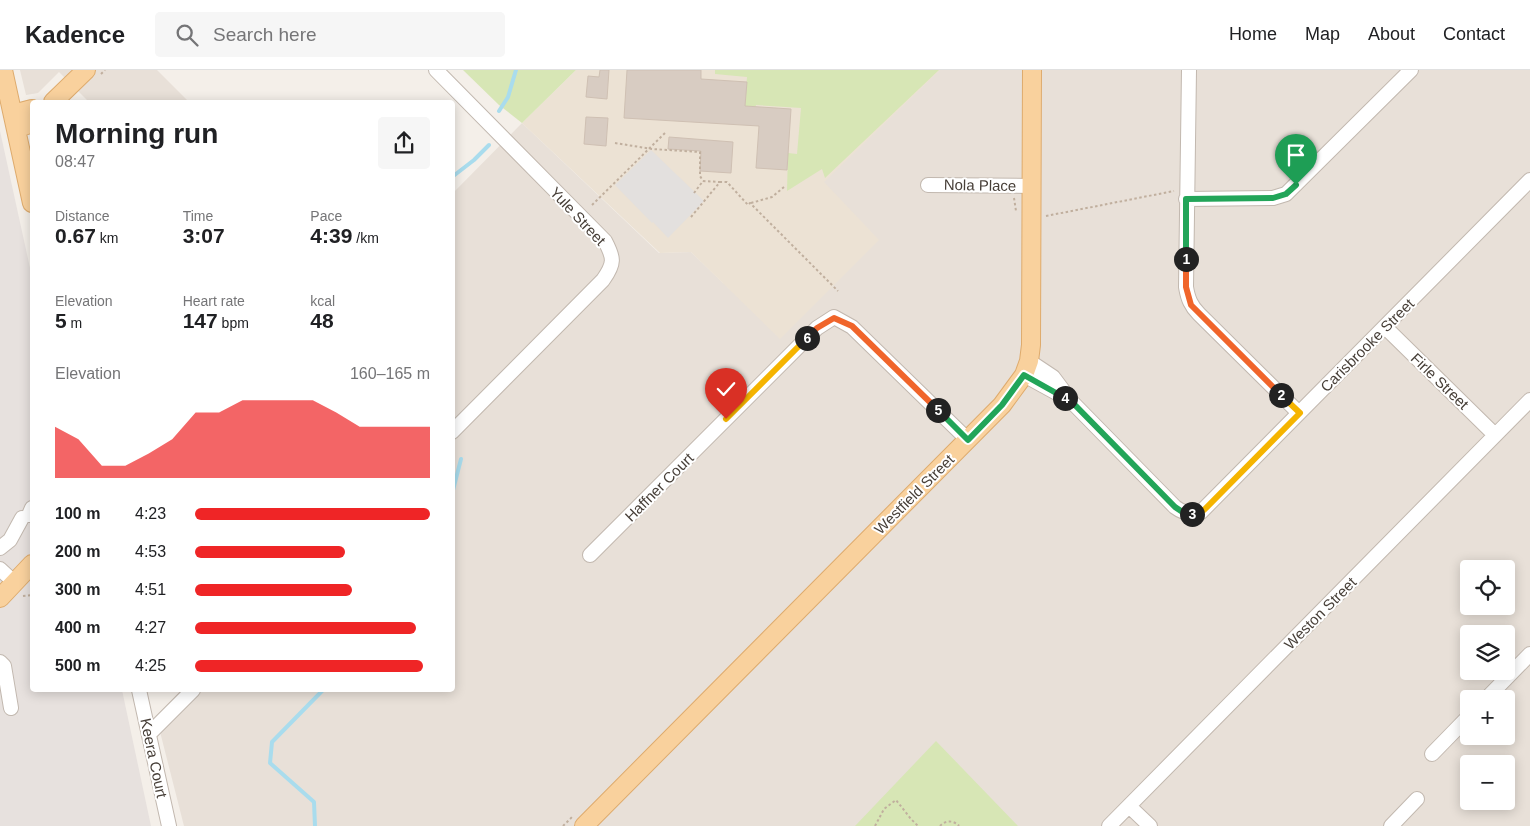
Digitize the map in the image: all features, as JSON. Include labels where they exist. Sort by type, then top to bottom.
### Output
[{"type":"main road","points":[[3,70],[21,122],[30,188]]},
{"type":"main road","points":[[55,100],[86,70]]},
{"type":"main road","points":[[1026,368],[1031,345],[1032,70]]},
{"type":"main road","points":[[21,122],[30,111]]},
{"type":"main road","name":"Westfield Street","points":[[584,826],[1002,405],[1026,368]]},
{"type":"main road","points":[[10,593],[30,567]]},
{"type":"street","name":"Yule Street","points":[[436,70],[605,241],[612,255],[611,269],[603,280],[455,429]]},
{"type":"street","points":[[1189,70],[1183,195],[1186,287],[1191,305],[1300,413]]},
{"type":"street","points":[[1183,195],[1273,198],[1286,194],[1411,70]]},
{"type":"street","name":"Carisbrooke Street","points":[[1026,368],[1053,377],[1071,401],[1175,507],[1184,513],[1197,513],[1204,510],[1530,180]]},
{"type":"street","name":"Nola Place","points":[[928,185],[1032,186]]},
{"type":"street","name":"Haffner Court","points":[[590,556],[817,328],[834,318],[852,326],[968,440]]},
{"type":"street","name":"Firle Street","points":[[1385,327],[1496,435]]},
{"type":"street","name":"Weston Street","points":[[1109,826],[1530,400]]},
{"type":"street","points":[[0,548],[10,540],[28,514]]},
{"type":"street","points":[[0,569],[10,593]]},
{"type":"street","points":[[1495,690],[1530,654]]},
{"type":"street","points":[[0,662],[4,666],[11,708]]},
{"type":"street","name":"Keera Court","points":[[140,692],[169,826]]},
{"type":"street","points":[[150,733],[191,692]]},
{"type":"street","points":[[1432,754],[1460,725]]},
{"type":"street","points":[[1391,826],[1417,799]]},
{"type":"street","points":[[1129,806],[1150,826]]},
{"type":"path","points":[[592,205],[666,132]]},
{"type":"path","points":[[615,144],[700,152],[700,176],[703,181]]},
{"type":"path","points":[[703,181],[726,182],[748,205],[750,202],[772,197],[784,187]]},
{"type":"path","points":[[694,193],[703,181]]},
{"type":"path","points":[[691,217],[720,182]]},
{"type":"path","points":[[1032,216],[1050,216],[1183,195]]},
{"type":"path","points":[[750,202],[838,292]]},
{"type":"path","points":[[10,593],[30,595]]},
{"type":"path","points":[[875,826],[886,806],[896,800],[918,826]]},
{"type":"path","points":[[940,826],[944,822],[951,821],[959,826]]},
{"type":"shaded area","points":[[20,70],[157,70],[187,100],[87,100],[59,72],[38,93],[26,95]]},
{"type":"shaded area","points":[[576,70],[940,70],[824,182],[879,240],[780,339],[691,252],[660,253],[522,123]]},
{"type":"shaded area","points":[[932,70],[1530,70],[1530,826],[184,826],[156,716],[179,692],[455,692],[455,191],[522,123],[659,253],[691,252],[723,283]]},
{"type":"shaded area","points":[[0,131],[30,268],[30,692],[122,692],[151,826],[0,826]]},
{"type":"shaded area","points":[[651,150],[704,201],[668,238],[615,185]]},
{"type":"green space","points":[[463,70],[576,70],[522,123],[499,105]]},
{"type":"green space","points":[[715,70],[939,70],[825,178],[822,169],[787,191],[788,153],[797,154],[801,108],[756,105],[754,117],[744,116],[747,77],[715,74]]},
{"type":"green space","points":[[936,741],[1018,826],[855,826]]},
{"type":"building","points":[[600,70],[609,70],[607,99],[586,97],[588,76],[599,77]]},
{"type":"building","points":[[627,70],[701,70],[701,79],[747,82],[745,106],[791,109],[787,170],[756,168],[759,126],[624,118]]},
{"type":"building","points":[[586,117],[608,118],[606,146],[584,144]]},
{"type":"building","points":[[669,137],[733,142],[731,173],[700,171],[701,151],[668,149]]},
{"type":"waterway","points":[[499,111],[508,97],[516,70]]},
{"type":"waterway","points":[[455,175],[489,145]]},
{"type":"waterway","points":[[455,482],[461,459]]},
{"type":"waterway","points":[[315,826],[314,802],[270,763],[272,742],[321,692]]},
{"type":"route","points":[[726,419],[817,328],[834,318],[852,326],[968,440],[1002,405],[1024,375],[1071,401],[1175,507],[1184,513],[1194,514],[1201,512],[1300,413],[1191,305],[1186,287],[1186,199],[1273,198],[1286,194],[1296,185]]}]
